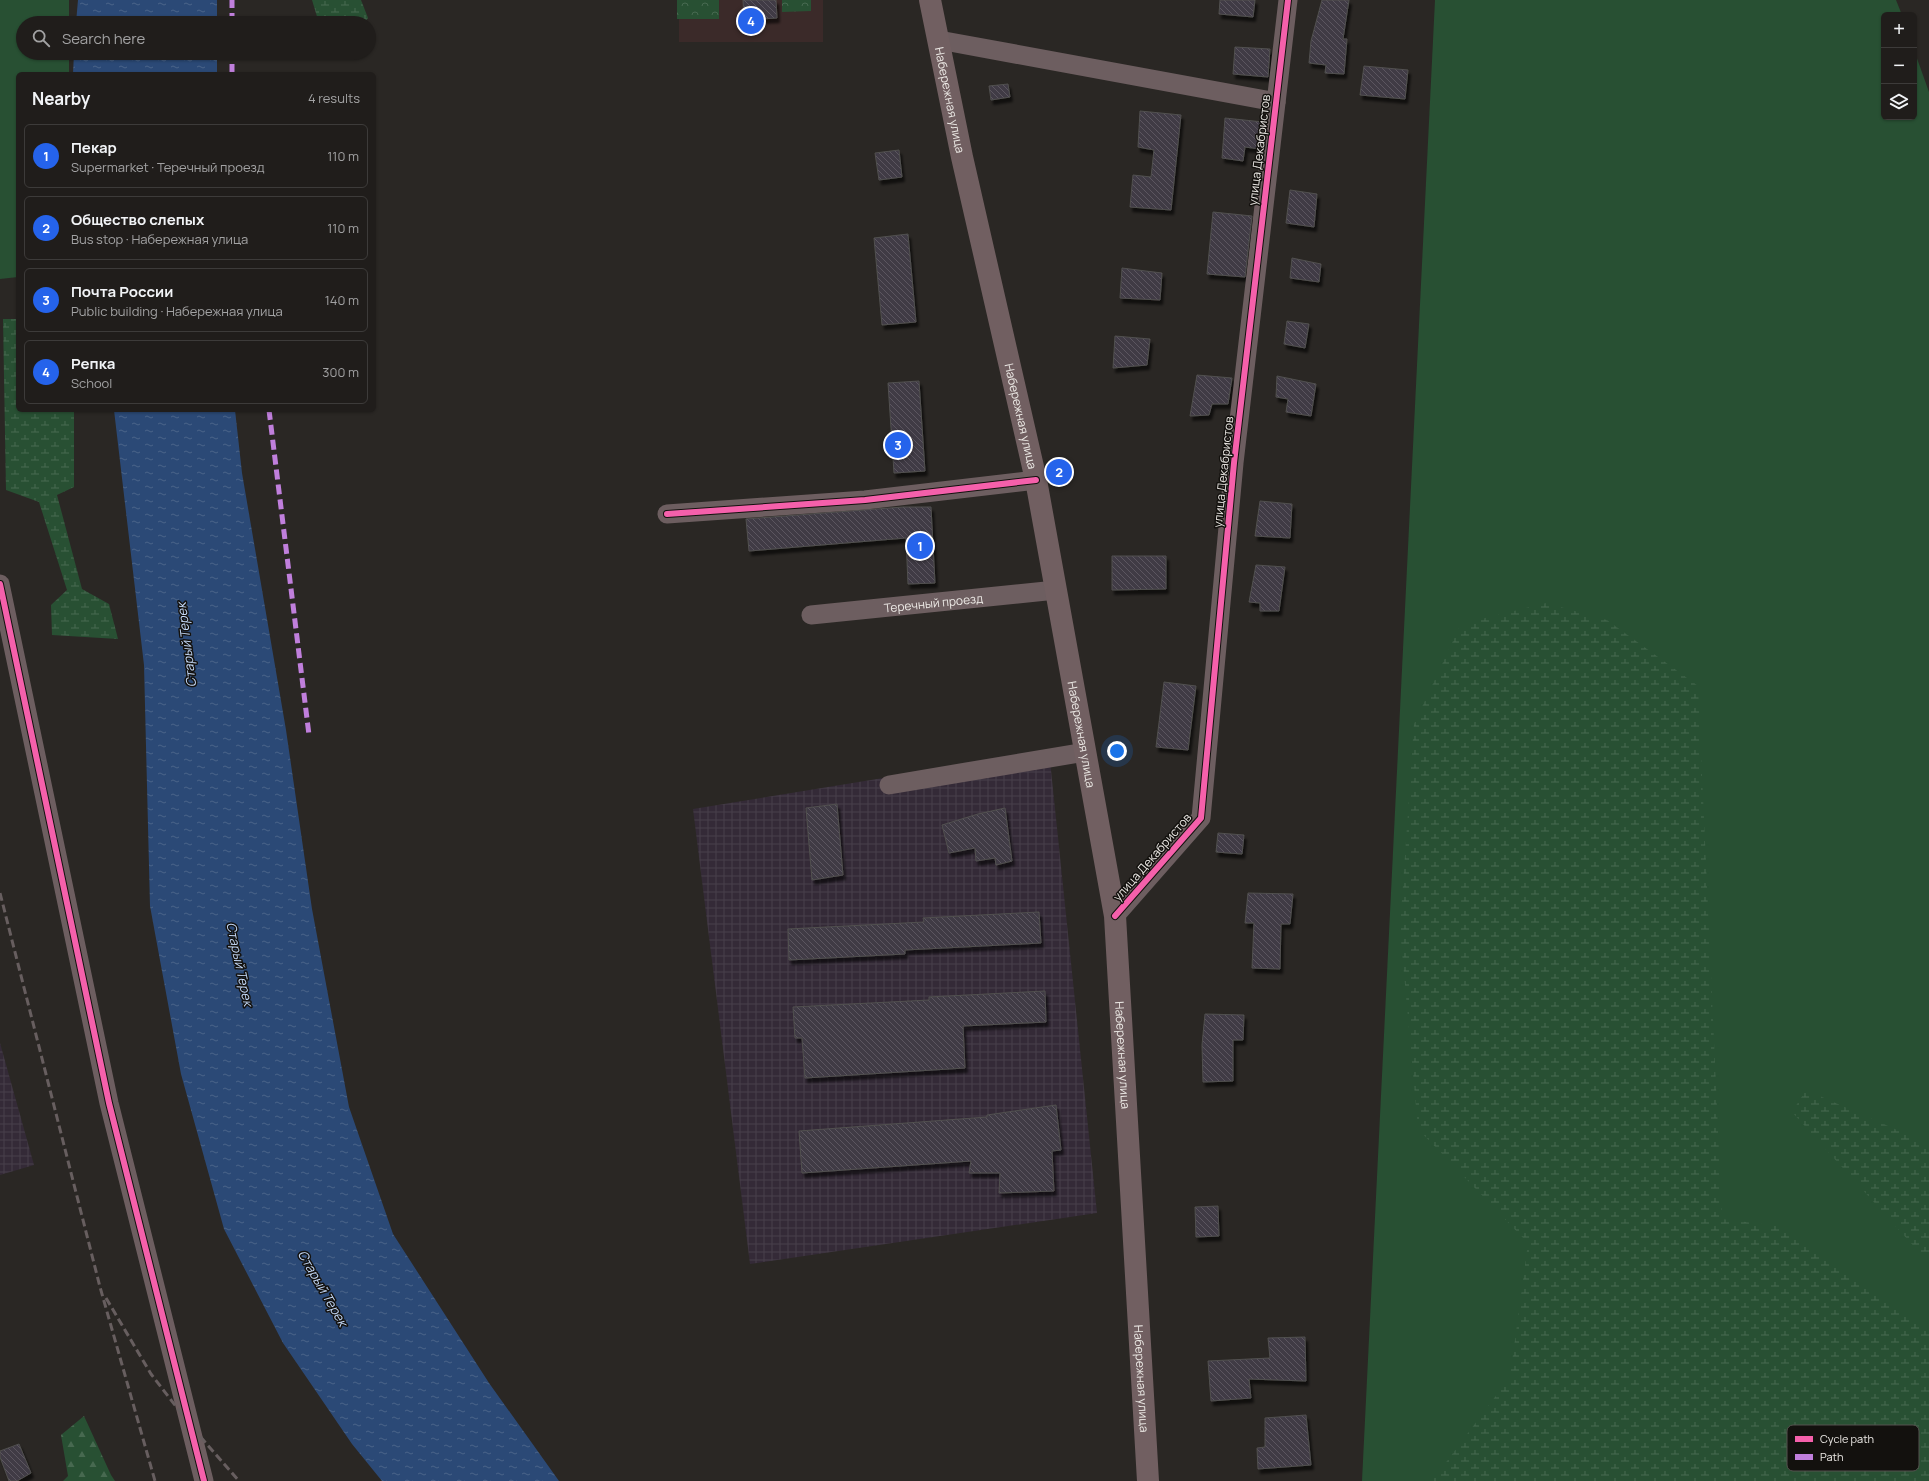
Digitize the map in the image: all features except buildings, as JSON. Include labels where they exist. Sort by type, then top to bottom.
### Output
[{"type":"main road","name":"Набережная улица","points":[[930,0],[962,158],[1036,480],[1115,916],[1148,1481]]},
{"type":"street","name":"улица Декабристов","points":[[1115,916],[1201,818],[1234,463],[1288,0]]},
{"type":"street","points":[[939,40],[1276,102]]},
{"type":"street","points":[[667,514],[865,500],[1036,480]]},
{"type":"street","points":[[0,584],[109,1103],[204,1481]]},
{"type":"street","name":"Теречный проезд","points":[[811,615],[1056,590]]},
{"type":"street","points":[[889,785],[1085,752]]},
{"type":"shaded area","points":[[679,0],[823,0],[823,42],[679,42]]},
{"type":"shaded area","points":[[1049,751],[1097,1213],[750,1264],[693,809]]},
{"type":"shaded area","points":[[0,1043],[34,1165],[0,1175]]},
{"type":"green space","points":[[0,0],[69,0],[69,16],[16,16],[16,60],[69,60],[69,72],[16,72],[16,277],[0,279]]},
{"type":"green space","points":[[312,0],[361,0],[367,16],[317,16]]},
{"type":"green space","points":[[677,0],[719,0],[719,19],[677,19]]},
{"type":"green space","points":[[782,0],[811,0],[811,11],[782,12]]},
{"type":"green space","points":[[1435,0],[1896,0],[1901,12],[1881,12],[1881,120],[1917,120],[1917,58],[1929,92],[1929,1481],[1362,1481]]},
{"type":"green space","points":[[3,319],[16,319],[16,412],[74,412],[74,487],[57,495],[82,589],[109,604],[118,639],[52,635],[51,605],[67,590],[39,502],[6,490]]},
{"type":"green space","points":[[1546,603],[1607,620],[1698,686],[1722,1219],[1778,1226],[1929,1331],[1929,1481],[1432,1481],[1510,1377],[1528,1243],[1418,1129],[1400,929],[1414,724],[1461,624]]},
{"type":"green space","points":[[1806,1090],[1929,1144],[1929,1263],[1792,1112]]},
{"type":"green space","points":[[84,1416],[115,1481],[63,1481],[68,1476],[61,1435]]},
{"type":"water","points":[[78,0],[217,0],[217,16],[77,16]]},
{"type":"water","points":[[74,60],[217,60],[217,72],[73,72]]},
{"type":"water","name":"Старый Терек","points":[[114,412],[235,412],[242,473],[286,730],[312,909],[349,1107],[393,1234],[489,1383],[559,1481],[382,1481],[352,1444],[283,1343],[224,1229],[181,1074],[150,906],[144,665]]},
{"type":"railway","points":[[0,893],[100,1287],[155,1481]]},
{"type":"railway","points":[[106,1298],[151,1374],[191,1426],[239,1481]]},
{"type":"marked path","points":[[232,0],[232,16]]},
{"type":"marked path","points":[[232,60],[232,72]]},
{"type":"marked path","points":[[269,412],[309,735]]},
{"type":"cycle path","points":[[1115,916],[1201,818],[1234,463],[1288,0]]},
{"type":"cycle path","points":[[667,514],[865,500],[1036,480]]},
{"type":"cycle path","points":[[0,584],[109,1103],[204,1481]]},
{"type":"place","name":"Репка","points":[[751,21]]},
{"type":"place","name":"Почта России","points":[[898,445]]},
{"type":"place","name":"Общество слепых","points":[[1059,472]]},
{"type":"place","name":"Пекар","points":[[920,546]]}]
